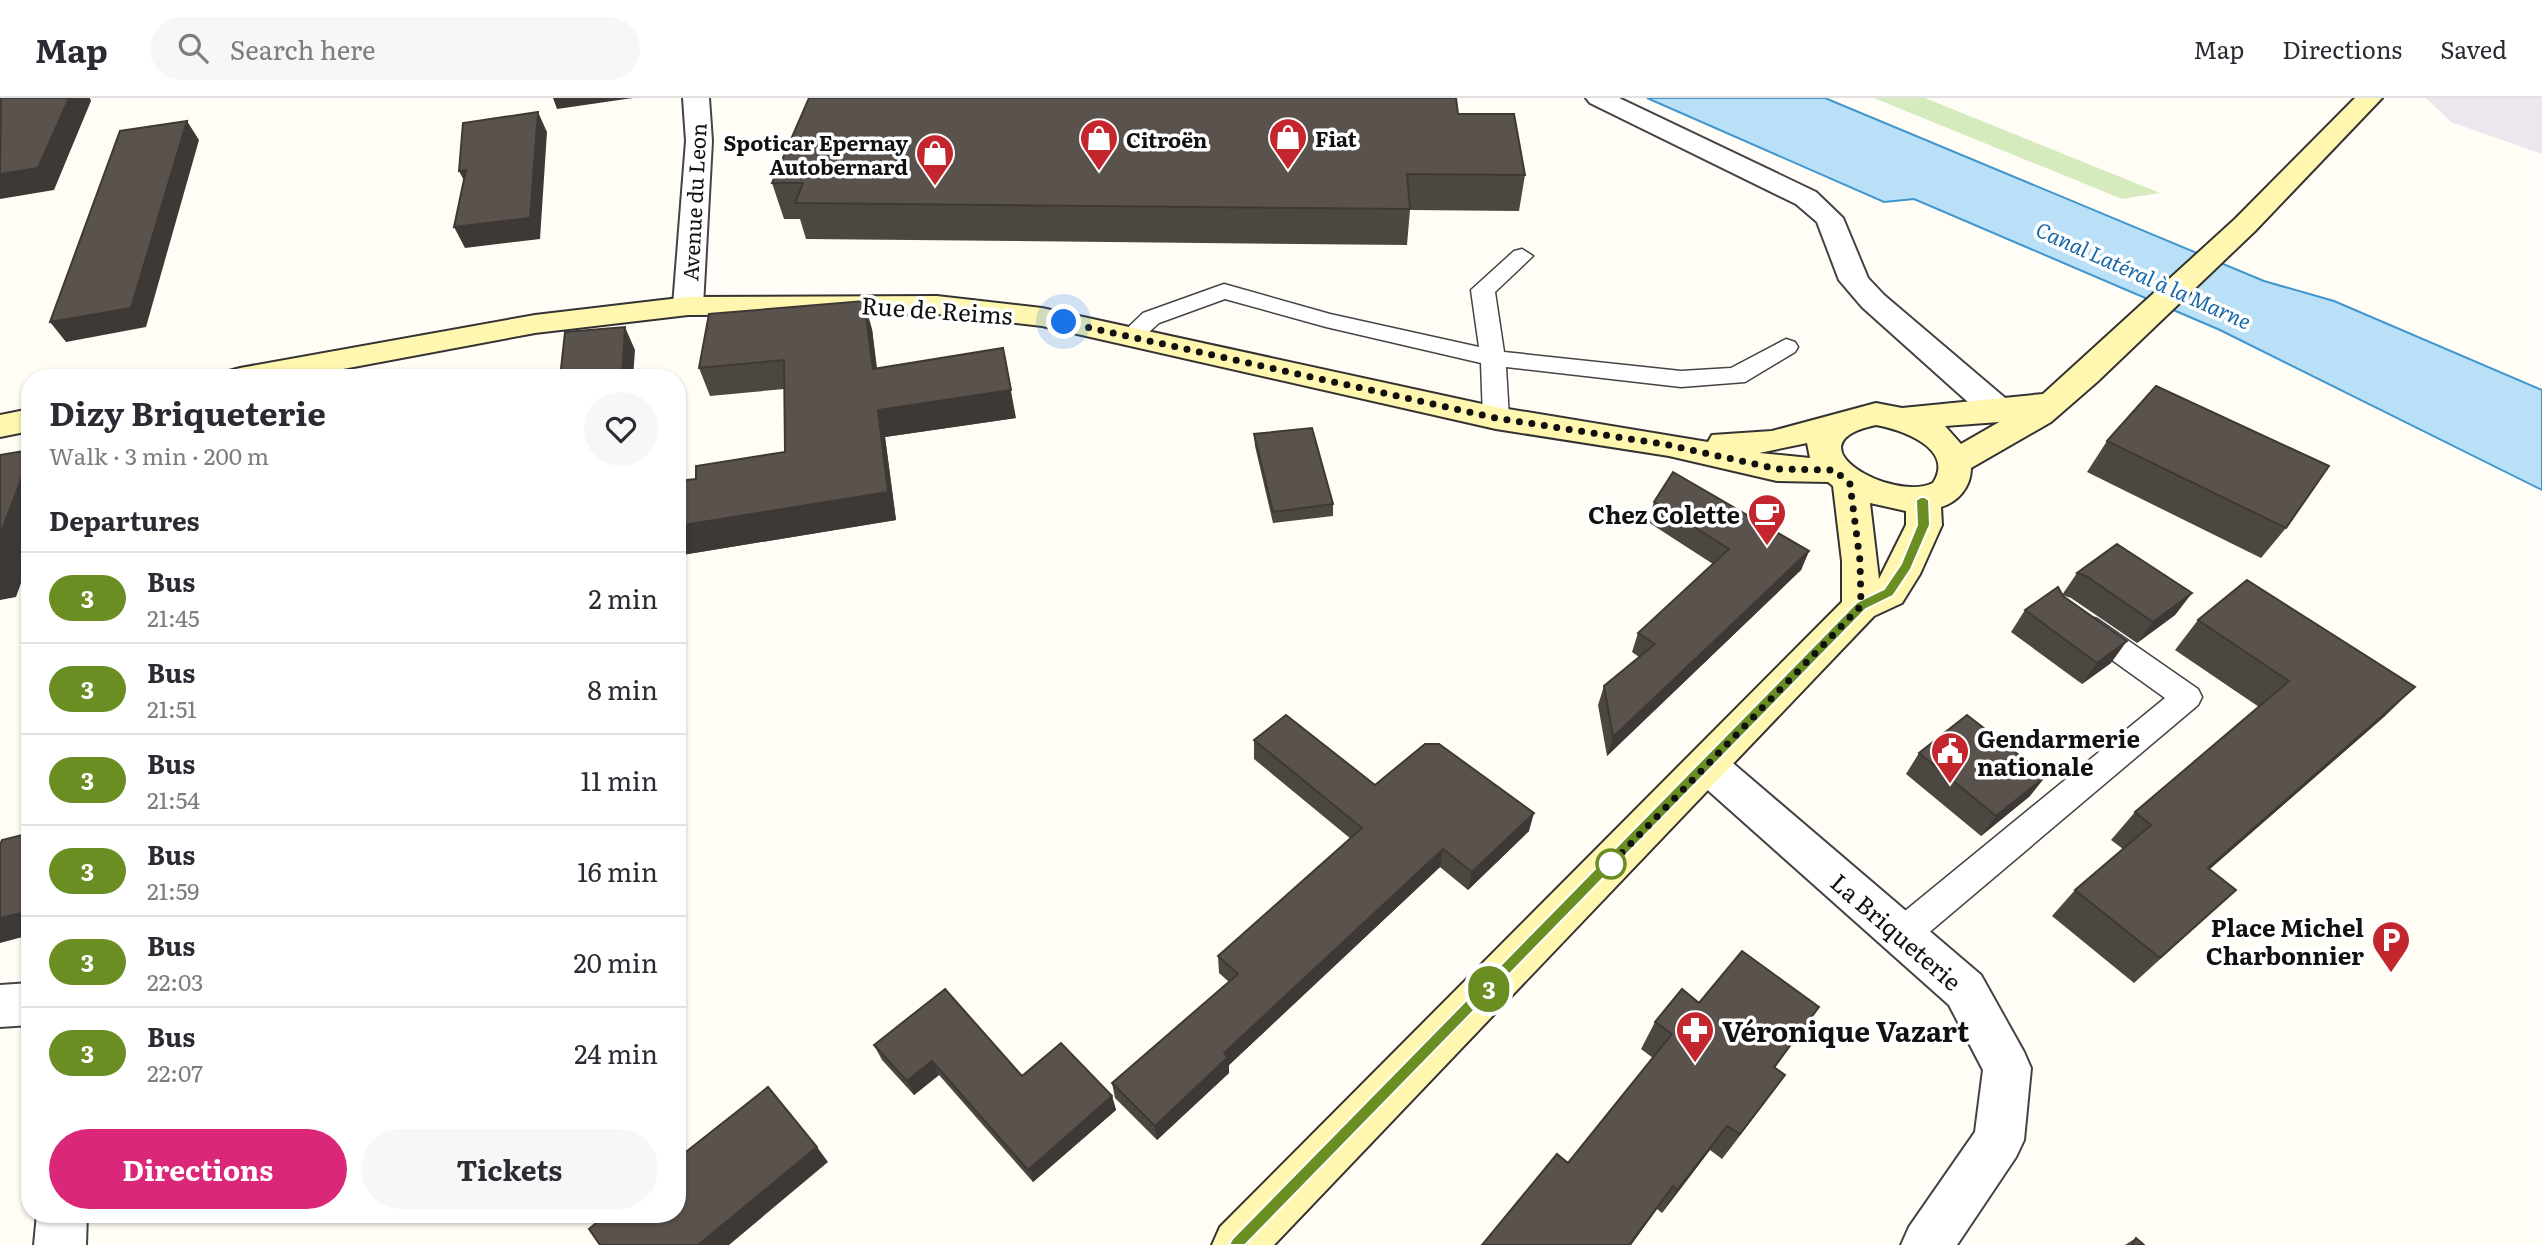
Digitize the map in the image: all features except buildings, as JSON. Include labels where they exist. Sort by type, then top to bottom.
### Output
[{"type":"main road","points":[[1955,462],[2039,414],[2075,384],[2245,225],[2369,98]]},
{"type":"main road","name":"Rue de Reims","points":[[289,369],[535,324],[688,306],[937,304],[1042,317],[1496,418],[1669,445],[1777,469],[1842,477]]},
{"type":"main road","points":[[1903,419],[1946,445],[1955,462],[1955,479],[1944,492],[1923,500],[1898,501],[1872,495],[1842,477],[1824,454],[1824,438],[1833,425],[1851,416],[1876,414],[1903,419],[1999,411],[2031,406],[2075,384]]},
{"type":"main road","points":[[0,426],[21,422]]},
{"type":"main road","name":"Rue de Reims","points":[[1669,445],[1772,442],[1833,425]]},
{"type":"main road","points":[[1842,477],[1860,561],[1861,606]]},
{"type":"main road","points":[[1238,1245],[1861,606],[1889,593],[1906,565],[1924,525],[1923,500]]},
{"type":"street","name":"Avenue du Leon","points":[[688,306],[699,141],[696,98]]},
{"type":"street","points":[[1598,98],[1806,198],[1829,218],[1854,279],[1866,294],[1999,411]]},
{"type":"street","name":"La Briqueterie","points":[[1707,765],[1965,990],[2007,1068],[1999,1140],[1927,1245]]},
{"type":"street","points":[[0,1006],[21,1005]]},
{"type":"street","points":[[60,1245],[61,1223]]},
{"type":"lane","points":[[1496,418],[1493,358],[1483,290],[1522,256]]},
{"type":"lane","points":[[1130,337],[1151,318],[1224,291],[1326,320],[1493,358],[1681,379],[1736,376],[1786,346]]},
{"type":"lane","points":[[1901,935],[2187,697],[2060,608]]},
{"type":"shaded area","points":[[2426,98],[2542,98],[2542,154],[2451,122]]},
{"type":"green space","points":[[1874,98],[1925,98],[2160,193],[2122,199]]},
{"type":"water","name":"Canal Latéral à la Marne","points":[[1647,98],[1825,98],[2264,281],[2334,301],[2542,390],[2542,490],[2220,330],[1914,199],[1884,202]]},
{"type":"bus line","name":"3","points":[[1238,1245],[1861,606],[1889,593],[1906,565],[1924,525],[1923,500]]},
{"type":"place","name":"Fiat","points":[[1288,171]]},
{"type":"place","name":"Citroën","points":[[1099,172]]},
{"type":"place","name":"Spoticar Epernay Autobernard","points":[[935,187]]},
{"type":"place","name":"Chez Colette","points":[[1767,547]]},
{"type":"place","name":"Gendarmerie nationale","points":[[1950,785]]},
{"type":"place","name":"Place Michel Charbonnier","points":[[2391,974]]},
{"type":"place","name":"Véronique Vazart","points":[[1695,1064]]},
{"type":"route","points":[[1064,322],[1496,418],[1669,445],[1777,469],[1834,470],[1850,484],[1860,561],[1861,606],[1611,864]]}]
